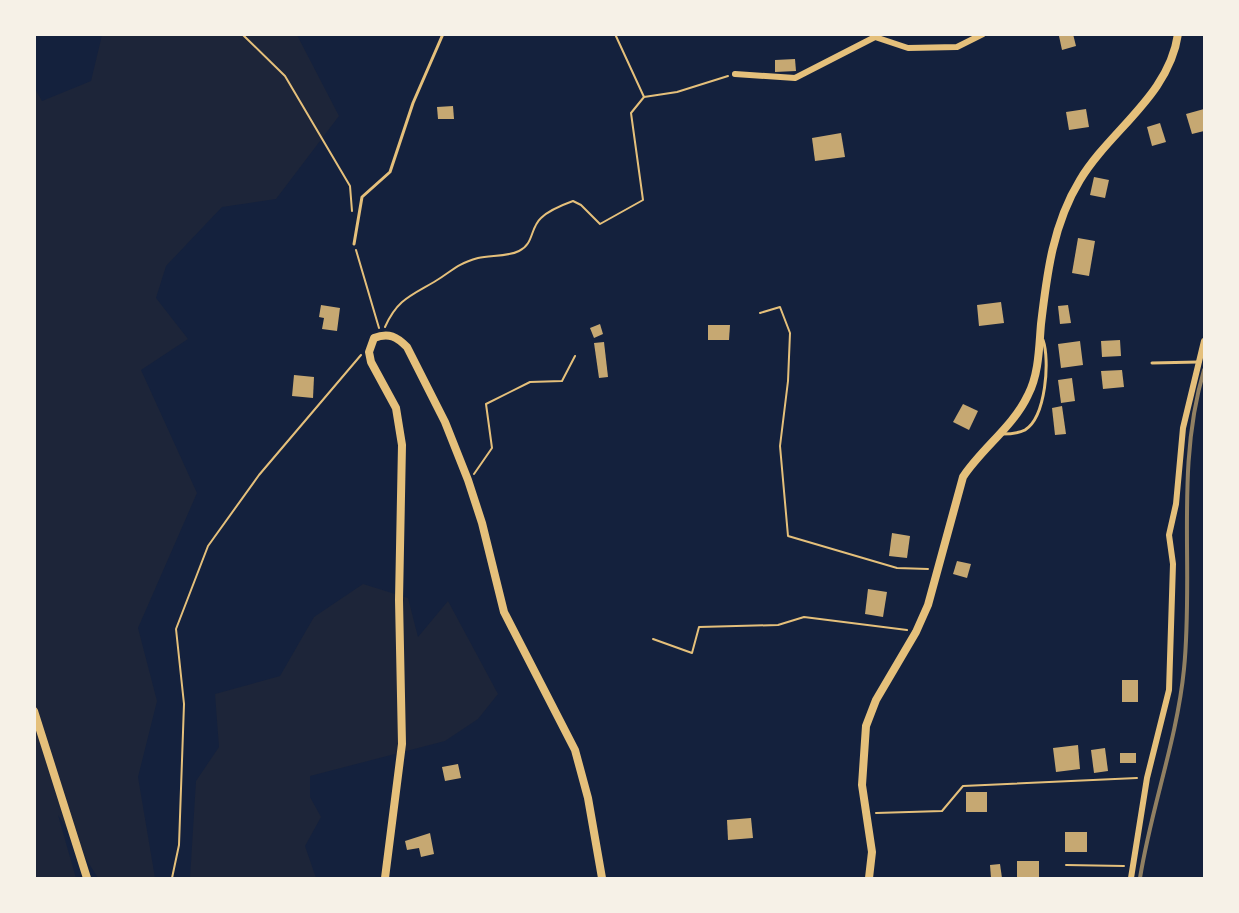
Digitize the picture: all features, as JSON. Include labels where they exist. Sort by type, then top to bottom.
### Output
[{"type":"main road","points":[[869,879],[872,852],[862,785],[866,726],[876,700],[916,632],[940,570],[963,477],[974,460],[999,435],[1029,394],[1038,363],[1053,243],[1066,207],[1097,155],[1152,95],[1169,64],[1178,34]]},
{"type":"main road","points":[[385,879],[402,744],[399,600],[402,445],[396,408],[371,362],[370,344],[381,335],[398,338],[407,347],[445,422],[482,523],[504,612],[575,750],[588,798],[602,879]]},
{"type":"main road","points":[[34,711],[87,879]]},
{"type":"street","points":[[735,74],[795,78],[875,37],[908,48],[957,47],[983,34]]},
{"type":"street","points":[[1131,879],[1147,778],[1169,690],[1173,564],[1169,535],[1176,504],[1183,428],[1204,341]]},
{"type":"lane","points":[[354,243],[362,197],[390,172],[413,103],[443,34]]},
{"type":"lane","points":[[999,435],[1026,429],[1036,417],[1045,388],[1047,351],[1040,333]]},
{"type":"lane","points":[[1152,363],[1198,362]]},
{"type":"path","points":[[242,34],[285,76],[350,186],[352,221]]},
{"type":"path","points":[[615,34],[644,97]]},
{"type":"path","points":[[381,335],[392,311],[412,293],[436,281],[454,266],[480,257],[518,252],[531,241],[539,219],[553,209],[573,201],[581,205],[600,224],[644,200],[631,113],[644,97],[677,93],[735,74]]},
{"type":"path","points":[[354,243],[381,335]]},
{"type":"path","points":[[760,313],[780,307],[790,333],[788,381],[780,446],[788,536],[897,568],[940,570]]},
{"type":"path","points":[[172,879],[179,845],[184,704],[176,629],[208,546],[259,475],[370,344]]},
{"type":"path","points":[[468,480],[479,469],[492,448],[486,404],[530,382],[562,381],[575,356]]},
{"type":"path","points":[[653,639],[692,653],[699,627],[778,625],[804,617],[916,632]]},
{"type":"path","points":[[867,814],[942,811],[963,786],[1147,778]]},
{"type":"path","points":[[1066,865],[1133,866]]},
{"type":"shaded area","points":[[102,35],[297,35],[339,116],[276,199],[222,207],[166,266],[156,298],[188,339],[141,370],[197,493],[138,628],[157,701],[138,777],[155,878],[98,878],[58,815],[76,878],[35,878],[34,87],[42,101],[91,81]]},
{"type":"shaded area","points":[[363,584],[408,598],[418,637],[448,601],[498,694],[478,719],[445,741],[310,776],[310,797],[321,817],[305,846],[316,878],[190,878],[196,781],[219,747],[215,694],[280,676],[314,617]]},
{"type":"building","points":[[1073,34],[1076,46],[1062,50],[1059,36]]},
{"type":"building","points":[[795,59],[796,71],[775,72],[775,60]]},
{"type":"building","points":[[453,106],[454,119],[438,119],[437,107]]},
{"type":"building","points":[[1086,109],[1089,127],[1069,130],[1066,112]]},
{"type":"building","points":[[1204,109],[1204,131],[1192,134],[1186,114]]},
{"type":"building","points":[[1160,123],[1166,142],[1152,146],[1147,127]]},
{"type":"building","points":[[841,133],[845,157],[815,161],[812,138]]},
{"type":"building","points":[[1094,177],[1109,180],[1105,198],[1090,195]]},
{"type":"building","points":[[1078,238],[1095,241],[1089,276],[1072,273]]},
{"type":"building","points":[[1001,302],[1004,323],[979,326],[977,305]]},
{"type":"building","points":[[321,305],[340,308],[337,331],[322,329],[324,318],[319,317]]},
{"type":"building","points":[[1068,305],[1071,323],[1060,324],[1058,306]]},
{"type":"building","points":[[600,324],[603,334],[594,338],[590,328]]},
{"type":"building","points":[[708,325],[730,325],[729,340],[708,340]]},
{"type":"building","points":[[1120,340],[1121,356],[1102,357],[1101,341]]},
{"type":"building","points":[[1080,341],[1083,365],[1061,368],[1058,344]]},
{"type":"building","points":[[604,342],[608,377],[599,378],[594,343]]},
{"type":"building","points":[[1122,370],[1124,387],[1103,389],[1101,371]]},
{"type":"building","points":[[294,375],[314,377],[313,398],[292,396]]},
{"type":"building","points":[[1072,378],[1075,401],[1061,403],[1058,380]]},
{"type":"building","points":[[963,404],[978,411],[969,430],[953,422]]},
{"type":"building","points":[[1062,406],[1066,434],[1055,435],[1052,408]]},
{"type":"building","points":[[892,533],[910,536],[907,558],[889,556]]},
{"type":"building","points":[[957,561],[971,564],[967,578],[953,574]]},
{"type":"building","points":[[868,589],[887,592],[883,617],[865,614]]},
{"type":"building","points":[[1122,680],[1138,680],[1138,702],[1122,702]]},
{"type":"building","points":[[1078,745],[1080,769],[1056,772],[1053,748]]},
{"type":"building","points":[[1105,748],[1108,771],[1094,773],[1091,750]]},
{"type":"building","points":[[1120,753],[1136,753],[1136,763],[1120,763]]},
{"type":"building","points":[[458,764],[461,778],[445,781],[442,767]]},
{"type":"building","points":[[966,792],[987,792],[987,812],[966,812]]},
{"type":"building","points":[[751,818],[753,838],[728,840],[727,820]]},
{"type":"building","points":[[1065,832],[1087,832],[1087,852],[1065,852]]},
{"type":"building","points":[[430,833],[434,854],[421,857],[419,848],[407,850],[405,841]]},
{"type":"building","points":[[1017,861],[1039,861],[1039,878],[1017,878]]},
{"type":"building","points":[[1000,864],[1002,878],[991,878],[990,865]]},
{"type":"railway","points":[[1140,878],[1181,695],[1187,631],[1187,518],[1190,444],[1195,407],[1204,370]]}]
